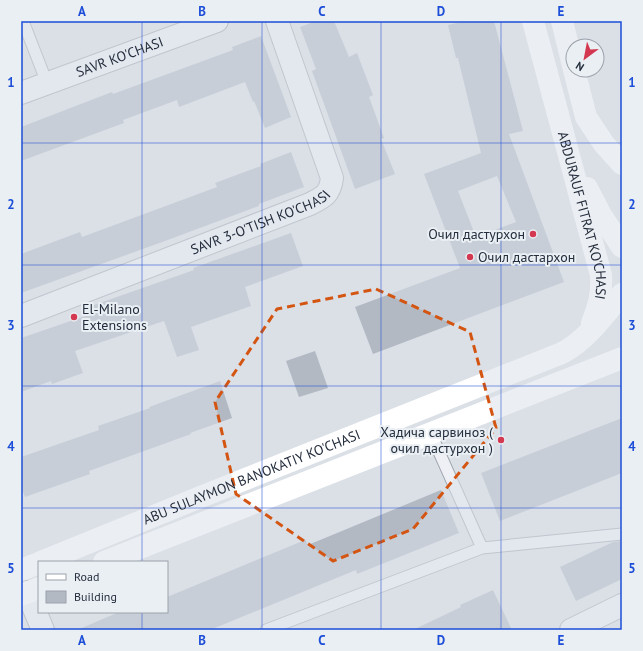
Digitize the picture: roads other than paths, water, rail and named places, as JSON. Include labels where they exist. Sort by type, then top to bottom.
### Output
[{"type":"main road","name":"ABDURAUF FITRAT KO'CHASI","points":[[533,21],[601,275],[602,291],[598,307],[592,324],[583,340]]},
{"type":"main road","points":[[562,21],[566,38]]},
{"type":"main road","points":[[576,78],[586,117],[604,144],[622,164]]},
{"type":"main road","name":"ABDURAUF FITRAT KO'CHASI","points":[[557,112],[568,146],[583,181],[601,215],[622,247]]},
{"type":"main road","name":"ABU SULAYMON BANOKATIY KO'CHASI","points":[[42,561],[562,353],[583,340],[622,294]]},
{"type":"main road","name":"ABU SULAYMON BANOKATIY KO'CHASI","points":[[107,561],[622,358]]},
{"type":"main road","name":"ABU SULAYMON BANOKATIY KO'CHASI","points":[[21,570],[38,563]]},
{"type":"street","name":"SAVR KO'CHASI","points":[[21,93],[217,21]]},
{"type":"street","name":"SAVR 3-O'TISH KO'CHASI","points":[[21,316],[320,200],[328,193],[332,178],[278,21]]},
{"type":"street","points":[[29,592],[44,630]]},
{"type":"street","points":[[571,630],[622,605]]},
{"type":"lane","points":[[23,21],[47,83]]},
{"type":"lane","points":[[431,434],[482,548]]},
{"type":"lane","points":[[266,630],[482,548],[622,534]]},
{"type":"place","name":"Очил дастурхон","points":[[533,234]]},
{"type":"place","name":"Очил дастархон","points":[[470,257]]},
{"type":"place","name":"El-Milano Extensions","points":[[74,317]]},
{"type":"place","name":"Хадича сарвиноз ( очил дастурхон )","points":[[501,440]]}]
